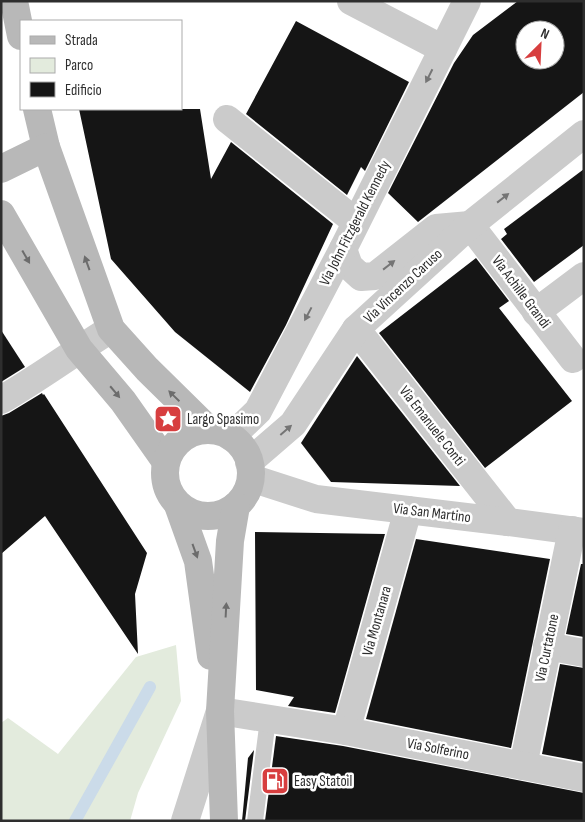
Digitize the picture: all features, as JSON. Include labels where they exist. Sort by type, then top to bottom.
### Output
[{"type":"main road","points":[[37,110],[46,148],[111,329],[147,369],[220,433],[240,444],[245,452],[250,470],[249,488],[236,506],[214,516],[201,516],[189,512],[178,505]]},
{"type":"main road","points":[[1,170],[46,148]]},
{"type":"main road","points":[[1,214],[79,349],[123,401],[166,462]]},
{"type":"main road","points":[[220,433],[194,432],[182,438],[172,449],[166,462],[165,473],[166,485],[178,505],[198,561],[220,712]]},
{"type":"main road","points":[[224,821],[220,712],[230,542],[236,506]]},
{"type":"street","points":[[351,1],[443,49]]},
{"type":"street","name":"Via John Fitzgerald Kennedy","points":[[220,433],[258,411],[467,1]]},
{"type":"street","points":[[227,119],[356,222]]},
{"type":"street","name":"Via Vincenzo Caruso","points":[[250,470],[293,424],[356,329],[470,225],[584,135]]},
{"type":"street","points":[[342,249],[349,266],[361,276],[375,276],[436,228],[470,225]]},
{"type":"street","name":"Via Achille Grandi","points":[[470,225],[573,359]]},
{"type":"street","points":[[536,312],[584,276]]},
{"type":"street","points":[[1,400],[111,329]]},
{"type":"street","name":"Via Emanuele Conti","points":[[356,329],[508,522]]},
{"type":"street","name":"Via San Martino","points":[[250,470],[282,488],[316,500],[578,531]]},
{"type":"street","name":"Via Montanara","points":[[346,731],[408,510]]},
{"type":"street","name":"Via Curtatone","points":[[524,766],[547,646],[578,531]]},
{"type":"street","points":[[547,646],[584,653]]},
{"type":"street","points":[[185,821],[220,712]]},
{"type":"street","name":"Via Solferino","points":[[220,712],[346,731],[584,778]]},
{"type":"lane","points":[[254,821],[280,721]]},
{"type":"green space","points":[[176,645],[181,701],[138,793],[130,821],[1,821],[1,723],[8,718],[58,754],[136,657]]},
{"type":"building","points":[[518,1],[584,1],[584,92],[418,222],[388,193],[454,63],[473,35]]},
{"type":"building","points":[[296,21],[409,82],[365,171],[361,167],[347,195],[246,114]]},
{"type":"building","points":[[200,109],[211,179],[231,142],[333,224],[286,325],[250,392],[175,332],[111,259],[79,110]]},
{"type":"building","points":[[584,169],[584,245],[534,282],[501,239],[507,234],[504,229]]},
{"type":"building","points":[[476,258],[509,301],[499,308],[572,401],[485,468],[379,333]]},
{"type":"building","points":[[1,330],[25,367],[1,382]]},
{"type":"building","points":[[357,356],[460,486],[331,482],[301,443]]},
{"type":"building","points":[[42,393],[147,553],[135,594],[138,654],[45,516],[1,554],[1,416]]},
{"type":"building","points":[[255,532],[385,534],[335,713],[288,706],[294,697],[256,690]]},
{"type":"building","points":[[416,539],[550,559],[511,748],[366,719]]},
{"type":"building","points":[[581,564],[584,564],[584,637],[566,634]]},
{"type":"building","points":[[560,664],[584,668],[584,762],[542,754]]},
{"type":"building","points":[[276,736],[343,746],[584,793],[584,821],[265,821]]},
{"type":"building","points":[[254,750],[245,821],[242,821],[248,758]]},
{"type":"waterway","points":[[75,821],[150,687]]},
{"type":"place","name":"Largo Spasimo","points":[[168,419]]},
{"type":"place","name":"Easy Statoil","points":[[275,781]]}]
